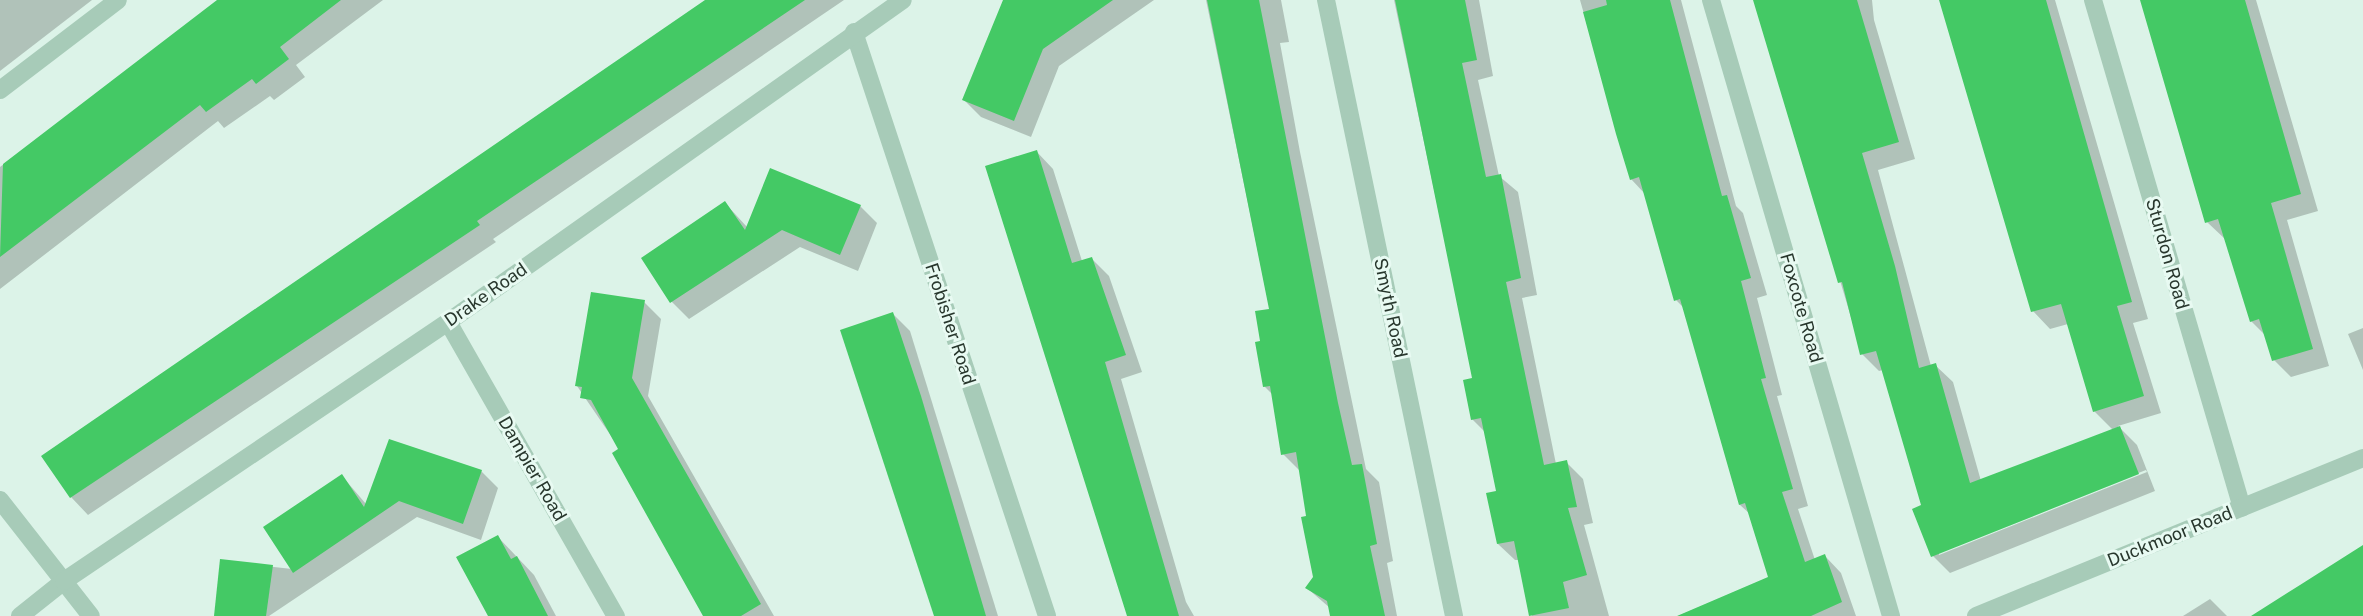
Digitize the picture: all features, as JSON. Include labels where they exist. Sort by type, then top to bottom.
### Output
[{"type":"street","points":[[0,90],[117,0]]},
{"type":"street","name":"Drake Road","points":[[20,616],[64,581],[448,322],[854,32],[903,0]]},
{"type":"street","name":"Smyth Road","points":[[1326,0],[1454,616]]},
{"type":"street","name":"Foxcote Road","points":[[1711,0],[1891,616]]},
{"type":"street","name":"Sturdon Road","points":[[2093,0],[2242,508]]},
{"type":"street","name":"Frobisher Road","points":[[854,32],[1047,616]]},
{"type":"street","name":"Dampier Road","points":[[448,322],[616,616]]},
{"type":"street","name":"Duckmoor Road","points":[[1976,616],[2363,458]]},
{"type":"street","points":[[0,500],[91,616]]},
{"type":"building","points":[[217,0],[341,0],[280,47],[289,59],[256,84],[252,79],[206,112],[200,105],[0,257],[3,164]]},
{"type":"building","points":[[705,0],[805,0],[477,221],[480,225],[70,498],[41,456]]},
{"type":"building","points":[[1003,0],[1113,0],[1043,49],[1014,121],[962,100]]},
{"type":"building","points":[[1207,0],[1259,0],[1338,403],[1352,465],[1362,464],[1377,544],[1370,546],[1385,616],[1330,616],[1327,601],[1305,588],[1313,577],[1301,517],[1306,516],[1296,452],[1281,455],[1270,386],[1263,387],[1255,342],[1260,341],[1255,311],[1269,309]]},
{"type":"building","points":[[1395,0],[1465,0],[1477,60],[1462,63],[1486,177],[1501,174],[1521,278],[1506,282],[1544,465],[1567,460],[1577,507],[1568,508],[1587,575],[1563,582],[1569,608],[1529,616],[1514,541],[1497,544],[1486,493],[1496,491],[1481,418],[1471,420],[1463,380],[1472,378]]},
{"type":"building","points":[[1606,0],[1670,0],[1722,196],[1727,195],[1751,278],[1741,281],[1766,378],[1761,379],[1793,489],[1782,492],[1805,562],[1825,554],[1842,602],[1811,616],[1677,616],[1768,577],[1745,503],[1739,505],[1680,299],[1674,301],[1639,177],[1630,180],[1616,134],[1583,12],[1607,5]]},
{"type":"building","points":[[1753,0],[1857,0],[1899,142],[1862,153],[1895,266],[1919,368],[1936,363],[1970,483],[2120,426],[2139,474],[1931,557],[1912,509],[1921,505],[1876,351],[1860,355],[1842,282],[1838,283]]},
{"type":"building","points":[[1939,0],[2046,0],[2132,302],[2117,306],[2144,396],[2093,412],[2061,304],[2031,312]]},
{"type":"building","points":[[2140,0],[2245,0],[2301,194],[2271,203],[2313,349],[2272,361],[2259,319],[2250,322],[2218,219],[2205,223]]},
{"type":"building","points":[[1037,150],[1072,263],[1092,257],[1126,355],[1105,362],[1179,616],[1127,616],[985,166]]},
{"type":"building","points":[[770,168],[861,205],[840,255],[782,230],[670,303],[641,258],[725,201],[745,230]]},
{"type":"building","points":[[591,292],[645,300],[632,378],[761,604],[741,616],[703,616],[612,453],[618,449],[591,400],[580,398],[582,387],[575,386]]},
{"type":"building","points":[[893,312],[921,396],[986,616],[934,616],[840,330]]},
{"type":"building","points":[[389,439],[482,470],[463,524],[399,501],[293,573],[263,527],[342,474],[364,507]]},
{"type":"building","points":[[498,535],[511,559],[517,556],[548,616],[488,616],[456,557]]},
{"type":"building","points":[[2363,545],[2363,616],[2251,616],[2300,585]]},
{"type":"building","points":[[220,559],[273,565],[266,616],[214,616]]}]
